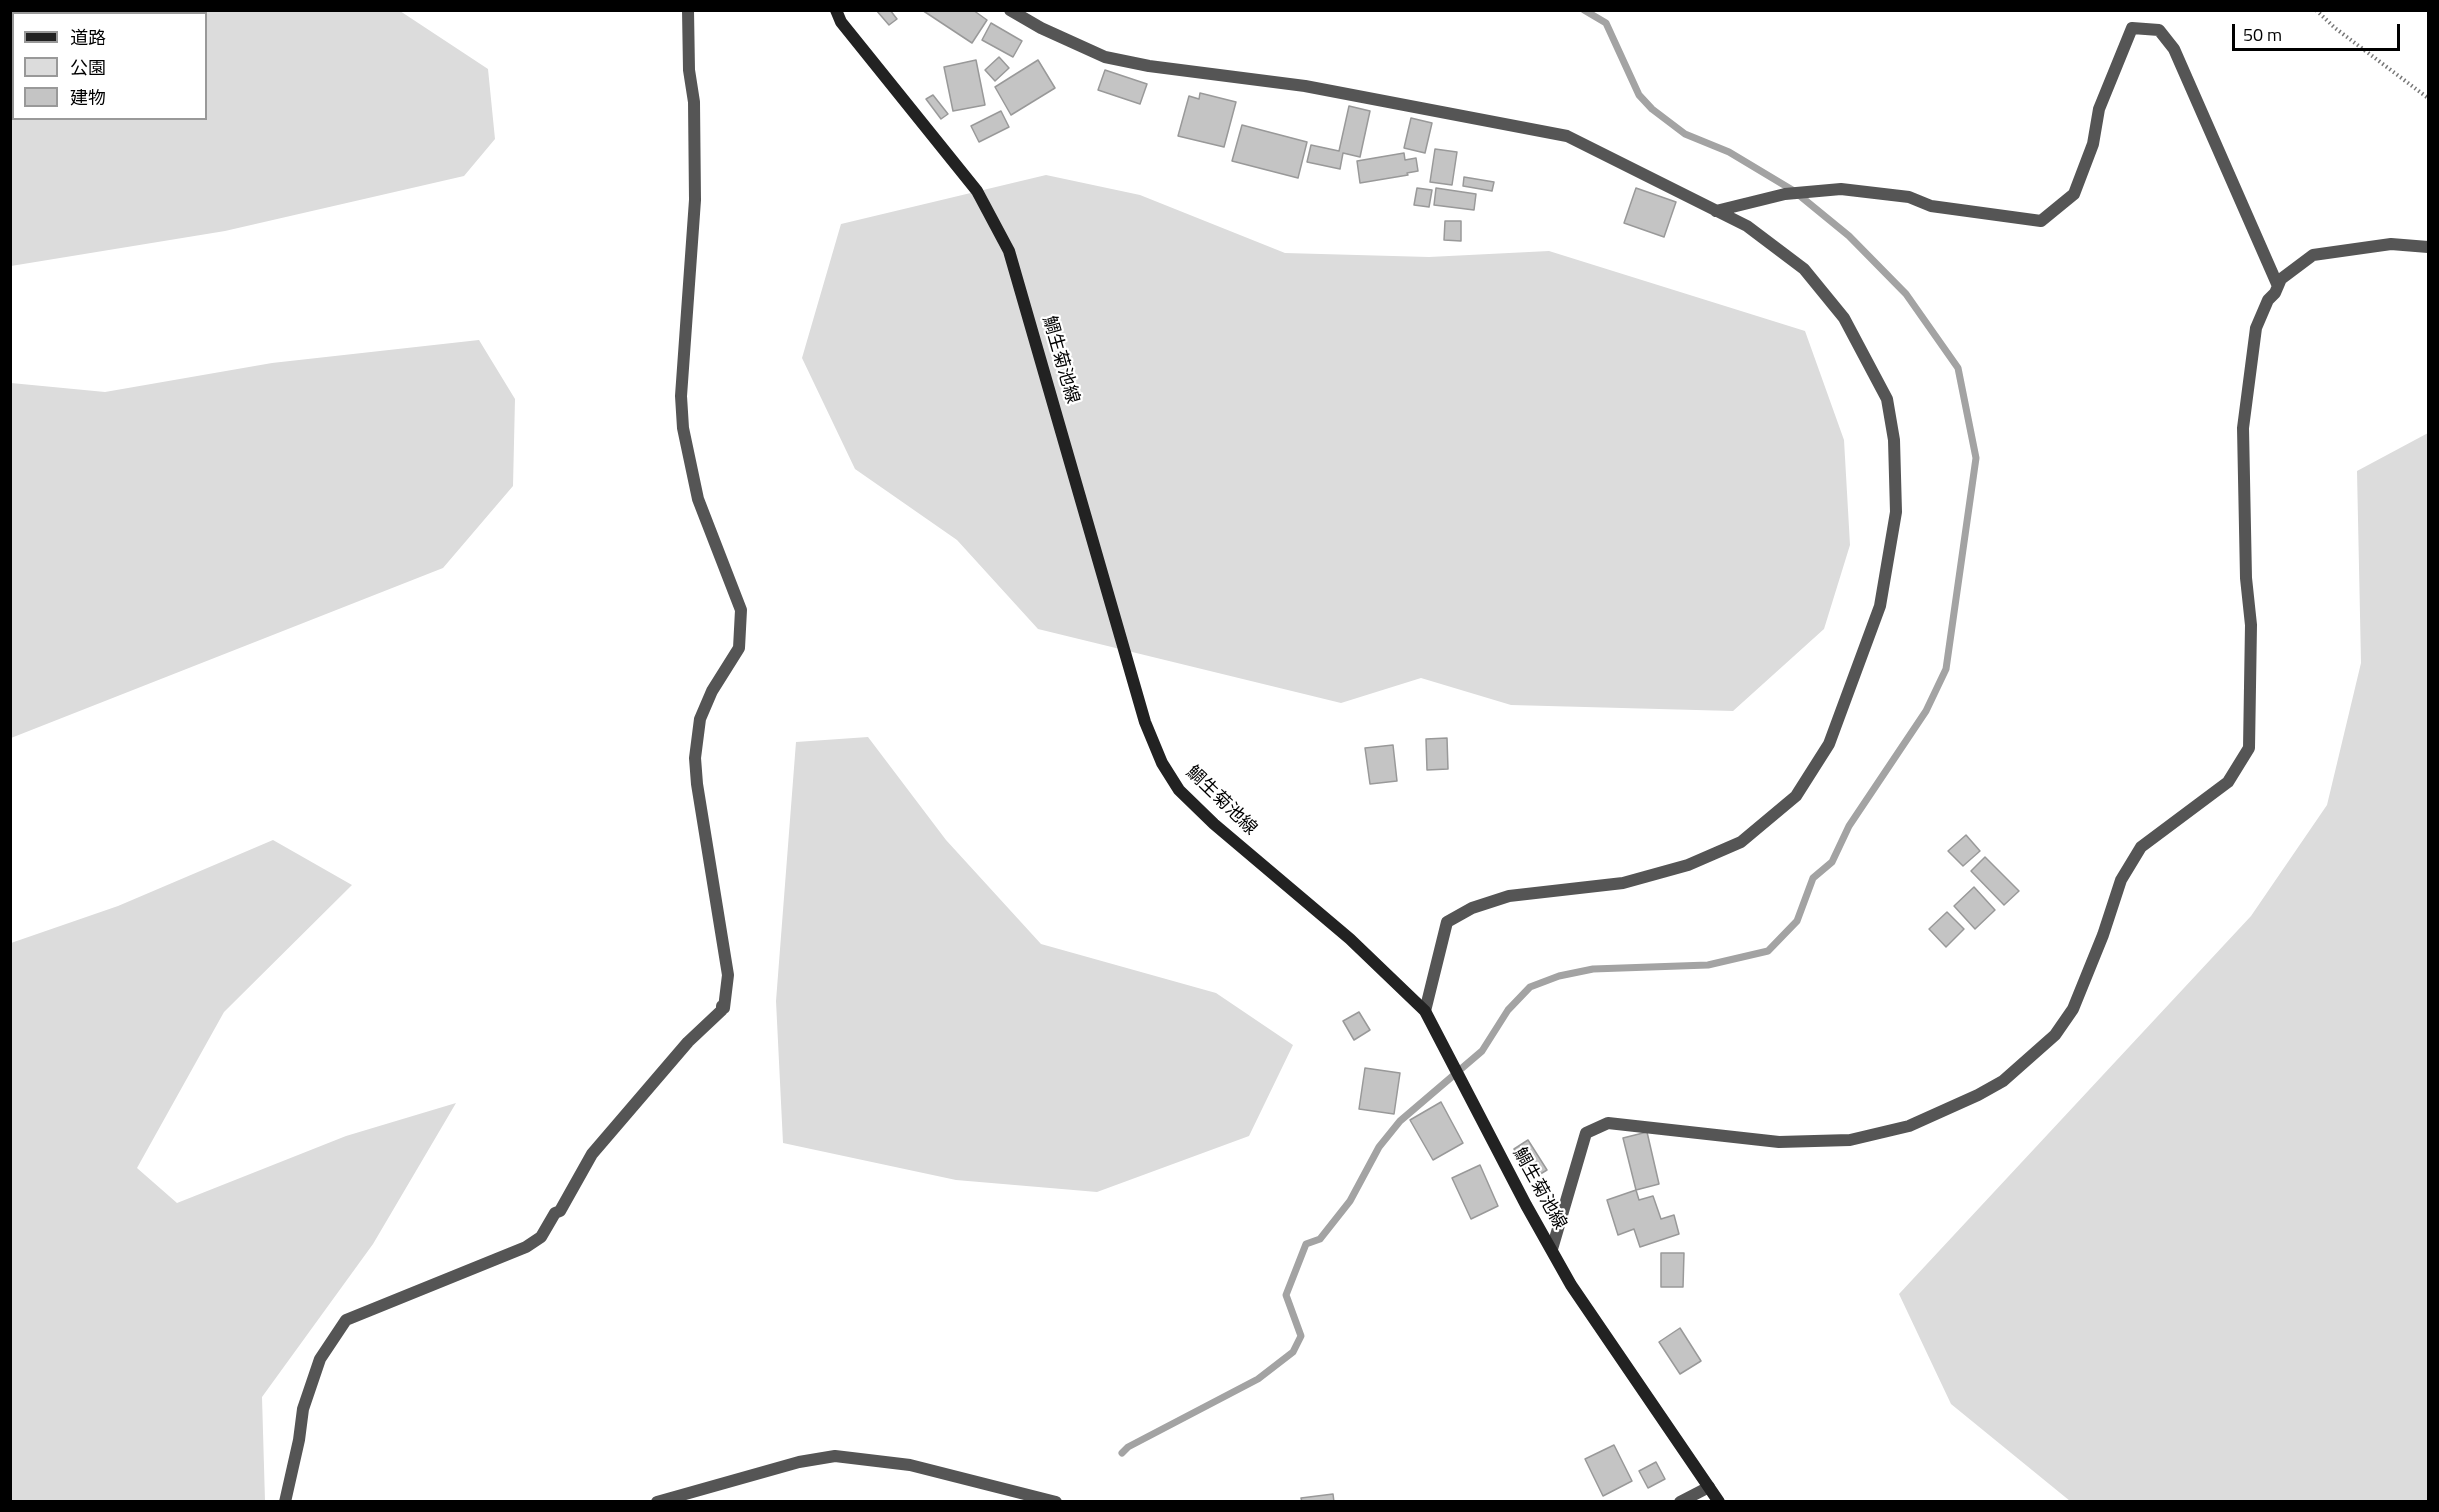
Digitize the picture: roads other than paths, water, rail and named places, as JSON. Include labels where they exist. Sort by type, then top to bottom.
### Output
[{"type":"main road","name":"鯛生菊池線","points":[[836,10],[841,22],[977,191],[1009,250],[1145,722],[1162,763],[1179,790],[1214,824],[1350,939],[1425,1011],[1526,1205],[1571,1285],[1719,1502]]},
{"type":"street","points":[[285,1502],[303,1409],[320,1359],[346,1320],[526,1247],[542,1236],[555,1213],[560,1211],[592,1154],[688,1042],[722,1010],[722,1006],[724,1008],[728,975],[697,784],[695,758],[700,719],[712,691],[739,648],[741,610],[698,500],[683,428],[681,396],[694,200],[694,102],[689,70],[688,10]]},
{"type":"street","points":[[1010,10],[1105,57],[1149,66],[1305,86],[1567,136],[1748,226],[1804,269],[1844,318],[1887,399],[1894,440],[1896,512],[1880,606],[1829,744],[1796,796],[1741,842],[1688,865],[1623,883],[1509,896],[1472,908],[1447,922],[1425,1011]]},
{"type":"street","points":[[1716,211],[1785,194],[1841,189],[1909,197],[1931,206],[2041,221],[2074,194],[2093,144],[2099,108],[2132,28],[2160,30],[2174,49],[2278,286]]},
{"type":"street","points":[[1552,1249],[1586,1133],[1608,1123],[1779,1142],[1850,1140],[1909,1126],[1978,1095],[2003,1081],[2055,1035],[2073,1009],[2103,935],[2121,880],[2141,847],[2228,782],[2248,748],[2251,625],[2246,578],[2243,428],[2256,328],[2268,300],[2281,279],[2313,255],[2391,244],[2428,247]]},
{"type":"street","points":[[657,1502],[798,1462],[835,1456],[910,1465],[1056,1502]]},
{"type":"street","points":[[1680,1502],[1709,1487]]},
{"type":"waterway","points":[[1122,1453],[1128,1447],[1258,1379],[1293,1352],[1301,1336],[1286,1295],[1306,1244],[1320,1239],[1350,1201],[1379,1147],[1400,1121],[1482,1051],[1508,1010],[1530,987],[1559,976],[1593,969],[1708,965],[1768,951],[1797,921],[1813,878],[1832,862],[1849,826],[1926,711],[1946,669],[1976,458],[1958,368],[1906,294],[1849,236],[1794,191],[1729,152],[1685,134],[1652,109],[1639,95],[1606,23],[1584,10]]}]
